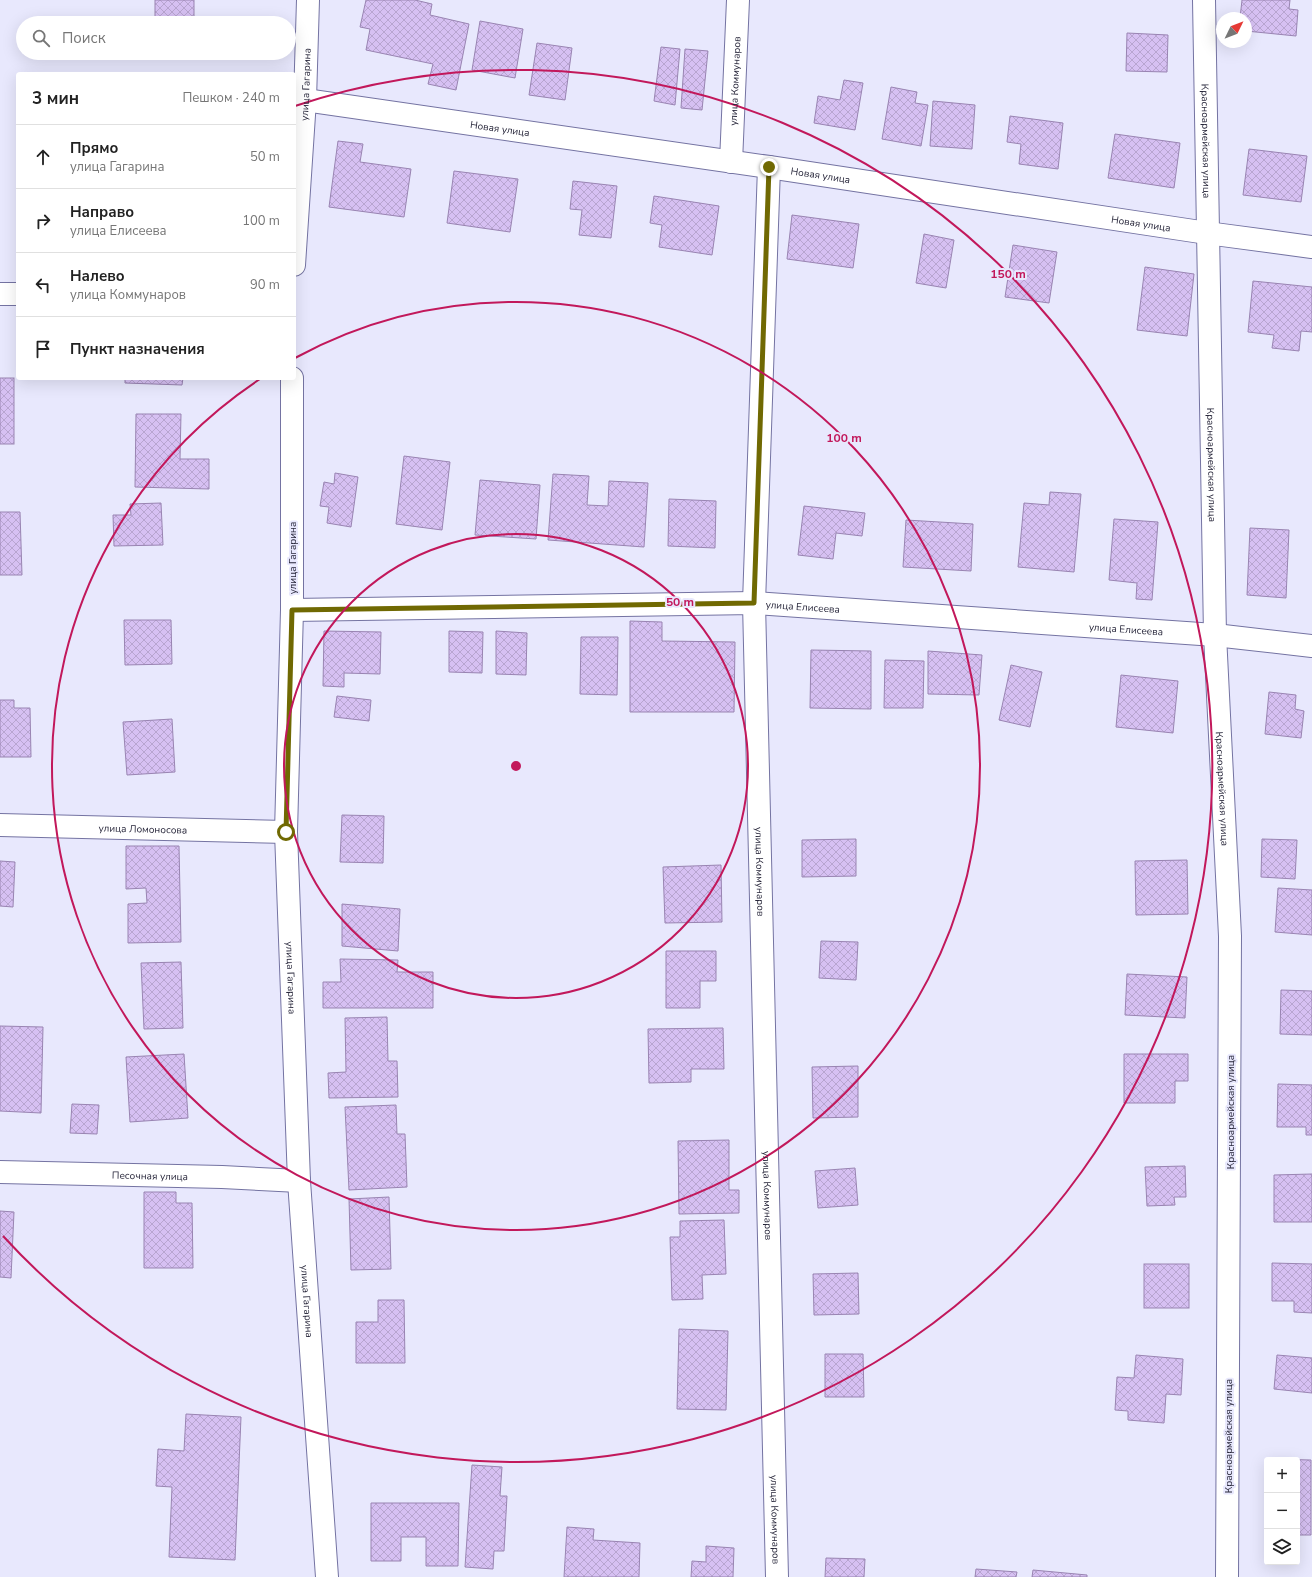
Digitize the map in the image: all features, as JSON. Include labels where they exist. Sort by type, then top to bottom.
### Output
[{"type":"street","name":"улица Гагарина","points":[[296,235],[305,100],[308,0]]},
{"type":"street","name":"улица Коммунаров","points":[[731,162],[738,0]]},
{"type":"street","name":"Красноармейская улица","points":[[1204,0],[1215,635],[1230,936],[1227,1577]]},
{"type":"street","name":"Новая улица","points":[[305,100],[769,167],[1207,233],[1312,247]]},
{"type":"street","name":"улица Коммунаров","points":[[769,167],[754,603],[778,1577]]},
{"type":"street","points":[[0,294],[16,294]]},
{"type":"street","name":"улица Гагарина","points":[[292,380],[292,610],[286,832],[299,1181],[327,1577]]},
{"type":"street","name":"улица Елисеева","points":[[292,610],[754,603],[1215,635],[1312,646]]},
{"type":"street","name":"улица Ломоносова","points":[[0,825],[286,832]]},
{"type":"street","name":"Песочная улица","points":[[0,1172],[222,1177],[299,1181]]},
{"type":"building","points":[[155,0],[194,0],[194,16],[155,16]]},
{"type":"building","points":[[366,0],[415,0],[432,4],[430,15],[469,24],[456,90],[428,84],[433,64],[366,50],[370,29],[360,27]]},
{"type":"building","points":[[1242,0],[1290,0],[1289,9],[1298,10],[1296,36],[1252,32],[1252,12],[1241,12]]},
{"type":"building","points":[[480,21],[523,29],[515,78],[472,70]]},
{"type":"building","points":[[1127,33],[1168,35],[1167,72],[1126,71]]},
{"type":"building","points":[[537,43],[572,48],[565,100],[529,95]]},
{"type":"building","points":[[661,47],[680,49],[675,105],[654,101]]},
{"type":"building","points":[[685,49],[708,51],[702,110],[681,108]]},
{"type":"building","points":[[844,80],[863,83],[855,130],[814,123],[818,96],[840,100]]},
{"type":"building","points":[[891,87],[917,92],[915,103],[928,105],[921,146],[882,139]]},
{"type":"building","points":[[933,101],[975,105],[972,149],[930,146]]},
{"type":"building","points":[[1010,116],[1063,123],[1058,169],[1019,164],[1021,144],[1007,142]]},
{"type":"building","points":[[1115,134],[1180,143],[1174,188],[1108,178]]},
{"type":"building","points":[[338,141],[363,144],[360,162],[411,169],[404,217],[329,207]]},
{"type":"building","points":[[1249,149],[1307,156],[1301,202],[1243,195]]},
{"type":"building","points":[[454,171],[518,179],[510,232],[447,223]]},
{"type":"building","points":[[573,181],[617,186],[611,238],[579,235],[582,210],[570,209]]},
{"type":"building","points":[[654,196],[719,206],[712,255],[659,247],[662,225],[650,223]]},
{"type":"building","points":[[792,215],[859,224],[853,268],[787,259]]},
{"type":"building","points":[[924,234],[954,240],[946,288],[916,283]]},
{"type":"building","points":[[1013,245],[1057,252],[1049,303],[1005,297]]},
{"type":"building","points":[[1145,267],[1194,274],[1187,336],[1137,330]]},
{"type":"building","points":[[1253,281],[1312,287],[1312,332],[1301,331],[1299,351],[1272,348],[1274,335],[1248,332]]},
{"type":"building","points":[[0,378],[14,378],[14,444],[0,444]]},
{"type":"building","points":[[125,380],[183,380],[182,385],[125,383]]},
{"type":"building","points":[[136,414],[181,414],[180,459],[209,459],[209,489],[135,487]]},
{"type":"building","points":[[404,456],[450,462],[442,530],[396,524]]},
{"type":"building","points":[[335,473],[358,477],[351,527],[327,523],[329,507],[320,506],[324,482],[334,484]]},
{"type":"building","points":[[553,474],[589,476],[587,505],[608,506],[609,481],[648,483],[644,547],[548,540]]},
{"type":"building","points":[[480,480],[540,485],[536,539],[475,535]]},
{"type":"building","points":[[1050,492],[1081,494],[1074,572],[1018,567],[1024,503],[1049,505]]},
{"type":"building","points":[[669,499],[716,501],[715,548],[668,546]]},
{"type":"building","points":[[161,503],[163,545],[114,546],[113,515],[131,515],[130,504]]},
{"type":"building","points":[[804,506],[865,513],[862,536],[836,533],[833,559],[798,555]]},
{"type":"building","points":[[0,512],[20,512],[22,575],[0,575]]},
{"type":"building","points":[[1114,519],[1158,522],[1152,600],[1136,599],[1137,583],[1109,580]]},
{"type":"building","points":[[906,520],[973,524],[971,571],[903,567]]},
{"type":"building","points":[[1250,528],[1289,530],[1286,598],[1247,595]]},
{"type":"building","points":[[124,620],[171,620],[172,664],[125,665]]},
{"type":"building","points":[[630,621],[662,622],[662,641],[735,642],[734,712],[630,712]]},
{"type":"building","points":[[324,631],[381,632],[380,674],[344,673],[344,687],[323,686]]},
{"type":"building","points":[[449,631],[483,632],[482,673],[449,672]]},
{"type":"building","points":[[496,631],[527,633],[526,675],[496,674]]},
{"type":"building","points":[[581,637],[618,637],[617,695],[580,694]]},
{"type":"building","points":[[811,650],[871,651],[871,709],[810,708]]},
{"type":"building","points":[[928,651],[982,655],[979,695],[928,694]]},
{"type":"building","points":[[885,660],[924,661],[923,708],[884,708]]},
{"type":"building","points":[[1011,665],[1042,672],[1030,727],[999,720]]},
{"type":"building","points":[[1121,675],[1178,681],[1173,733],[1116,727]]},
{"type":"building","points":[[1269,692],[1296,695],[1295,709],[1304,711],[1301,738],[1265,734]]},
{"type":"building","points":[[337,696],[371,700],[369,721],[334,717]]},
{"type":"building","points":[[0,700],[14,700],[14,708],[30,708],[31,757],[0,757]]},
{"type":"building","points":[[172,719],[175,772],[127,775],[123,722]]},
{"type":"building","points":[[342,815],[384,816],[383,863],[340,862]]},
{"type":"building","points":[[856,839],[856,876],[802,877],[802,840]]},
{"type":"building","points":[[1262,839],[1297,840],[1295,879],[1261,877]]},
{"type":"building","points":[[126,846],[179,846],[181,942],[128,943],[128,904],[147,903],[146,888],[126,889]]},
{"type":"building","points":[[1187,860],[1188,914],[1136,915],[1135,861]]},
{"type":"building","points":[[0,861],[15,862],[13,907],[0,906]]},
{"type":"building","points":[[721,865],[722,922],[665,923],[663,867]]},
{"type":"building","points":[[1278,888],[1312,890],[1312,935],[1275,932]]},
{"type":"building","points":[[342,904],[400,909],[398,951],[342,946]]},
{"type":"building","points":[[821,941],[858,942],[856,980],[819,978]]},
{"type":"building","points":[[666,951],[716,951],[716,981],[700,981],[700,1008],[666,1008]]},
{"type":"building","points":[[340,959],[398,960],[397,972],[433,972],[433,1008],[323,1008],[323,982],[341,982]]},
{"type":"building","points":[[181,962],[183,1028],[144,1029],[141,963]]},
{"type":"building","points":[[1127,974],[1187,977],[1185,1018],[1125,1015]]},
{"type":"building","points":[[1281,990],[1312,991],[1312,1035],[1280,1034]]},
{"type":"building","points":[[387,1017],[388,1061],[397,1061],[398,1097],[329,1098],[328,1073],[346,1072],[345,1018]]},
{"type":"building","points":[[0,1026],[43,1027],[41,1113],[0,1111]]},
{"type":"building","points":[[723,1028],[724,1069],[691,1069],[691,1082],[649,1083],[648,1029]]},
{"type":"building","points":[[184,1054],[188,1118],[130,1122],[126,1057]]},
{"type":"building","points":[[1124,1054],[1188,1054],[1188,1081],[1175,1081],[1175,1103],[1124,1103]]},
{"type":"building","points":[[858,1066],[858,1117],[813,1118],[812,1067]]},
{"type":"building","points":[[1278,1084],[1312,1085],[1312,1135],[1306,1135],[1306,1127],[1277,1127]]},
{"type":"building","points":[[72,1104],[99,1105],[97,1134],[70,1133]]},
{"type":"building","points":[[396,1105],[397,1134],[405,1134],[407,1187],[349,1190],[345,1107]]},
{"type":"building","points":[[729,1140],[729,1190],[739,1190],[739,1213],[679,1214],[678,1141]]},
{"type":"building","points":[[1185,1166],[1186,1197],[1174,1197],[1175,1205],[1147,1206],[1145,1167]]},
{"type":"building","points":[[855,1168],[858,1205],[818,1208],[815,1171]]},
{"type":"building","points":[[1312,1174],[1312,1222],[1274,1222],[1274,1175]]},
{"type":"building","points":[[144,1192],[176,1192],[176,1203],[192,1203],[193,1268],[144,1268]]},
{"type":"building","points":[[389,1197],[391,1269],[351,1270],[349,1199]]},
{"type":"building","points":[[0,1211],[14,1212],[11,1278],[0,1277]]},
{"type":"building","points":[[724,1220],[726,1274],[702,1275],[703,1299],[672,1300],[670,1237],[680,1237],[680,1221]]},
{"type":"building","points":[[1272,1263],[1312,1264],[1312,1313],[1294,1312],[1294,1301],[1272,1301]]},
{"type":"building","points":[[1144,1264],[1189,1264],[1189,1308],[1144,1308]]},
{"type":"building","points":[[858,1273],[859,1314],[814,1315],[813,1274]]},
{"type":"building","points":[[378,1300],[404,1300],[405,1363],[356,1363],[356,1322],[378,1322]]},
{"type":"building","points":[[679,1329],[728,1331],[726,1410],[677,1409]]},
{"type":"building","points":[[825,1354],[863,1354],[864,1397],[825,1397]]},
{"type":"building","points":[[1136,1355],[1183,1359],[1181,1395],[1166,1394],[1164,1423],[1128,1420],[1128,1411],[1115,1410],[1117,1377],[1134,1378]]},
{"type":"building","points":[[1277,1355],[1312,1358],[1312,1393],[1274,1389]]},
{"type":"building","points":[[186,1414],[241,1417],[235,1560],[169,1557],[172,1487],[156,1486],[158,1449],[184,1451]]},
{"type":"building","points":[[1300,1460],[1311,1460],[1311,1535],[1300,1535]]},
{"type":"building","points":[[472,1465],[502,1467],[500,1496],[507,1496],[504,1551],[494,1551],[493,1569],[465,1567]]},
{"type":"building","points":[[371,1503],[459,1503],[458,1566],[426,1566],[426,1537],[401,1537],[401,1561],[371,1561]]},
{"type":"building","points":[[567,1527],[594,1529],[593,1540],[640,1543],[639,1577],[564,1577]]},
{"type":"building","points":[[706,1546],[734,1548],[733,1577],[691,1577],[692,1561],[706,1562]]},
{"type":"building","points":[[826,1558],[865,1559],[864,1577],[825,1577]]},
{"type":"building","points":[[976,1569],[1017,1572],[1016,1577],[975,1577]]},
{"type":"building","points":[[1033,1570],[1087,1575],[1087,1577],[1032,1577]]},
{"type":"route","points":[[286,832],[292,610],[754,603],[769,167]]}]
